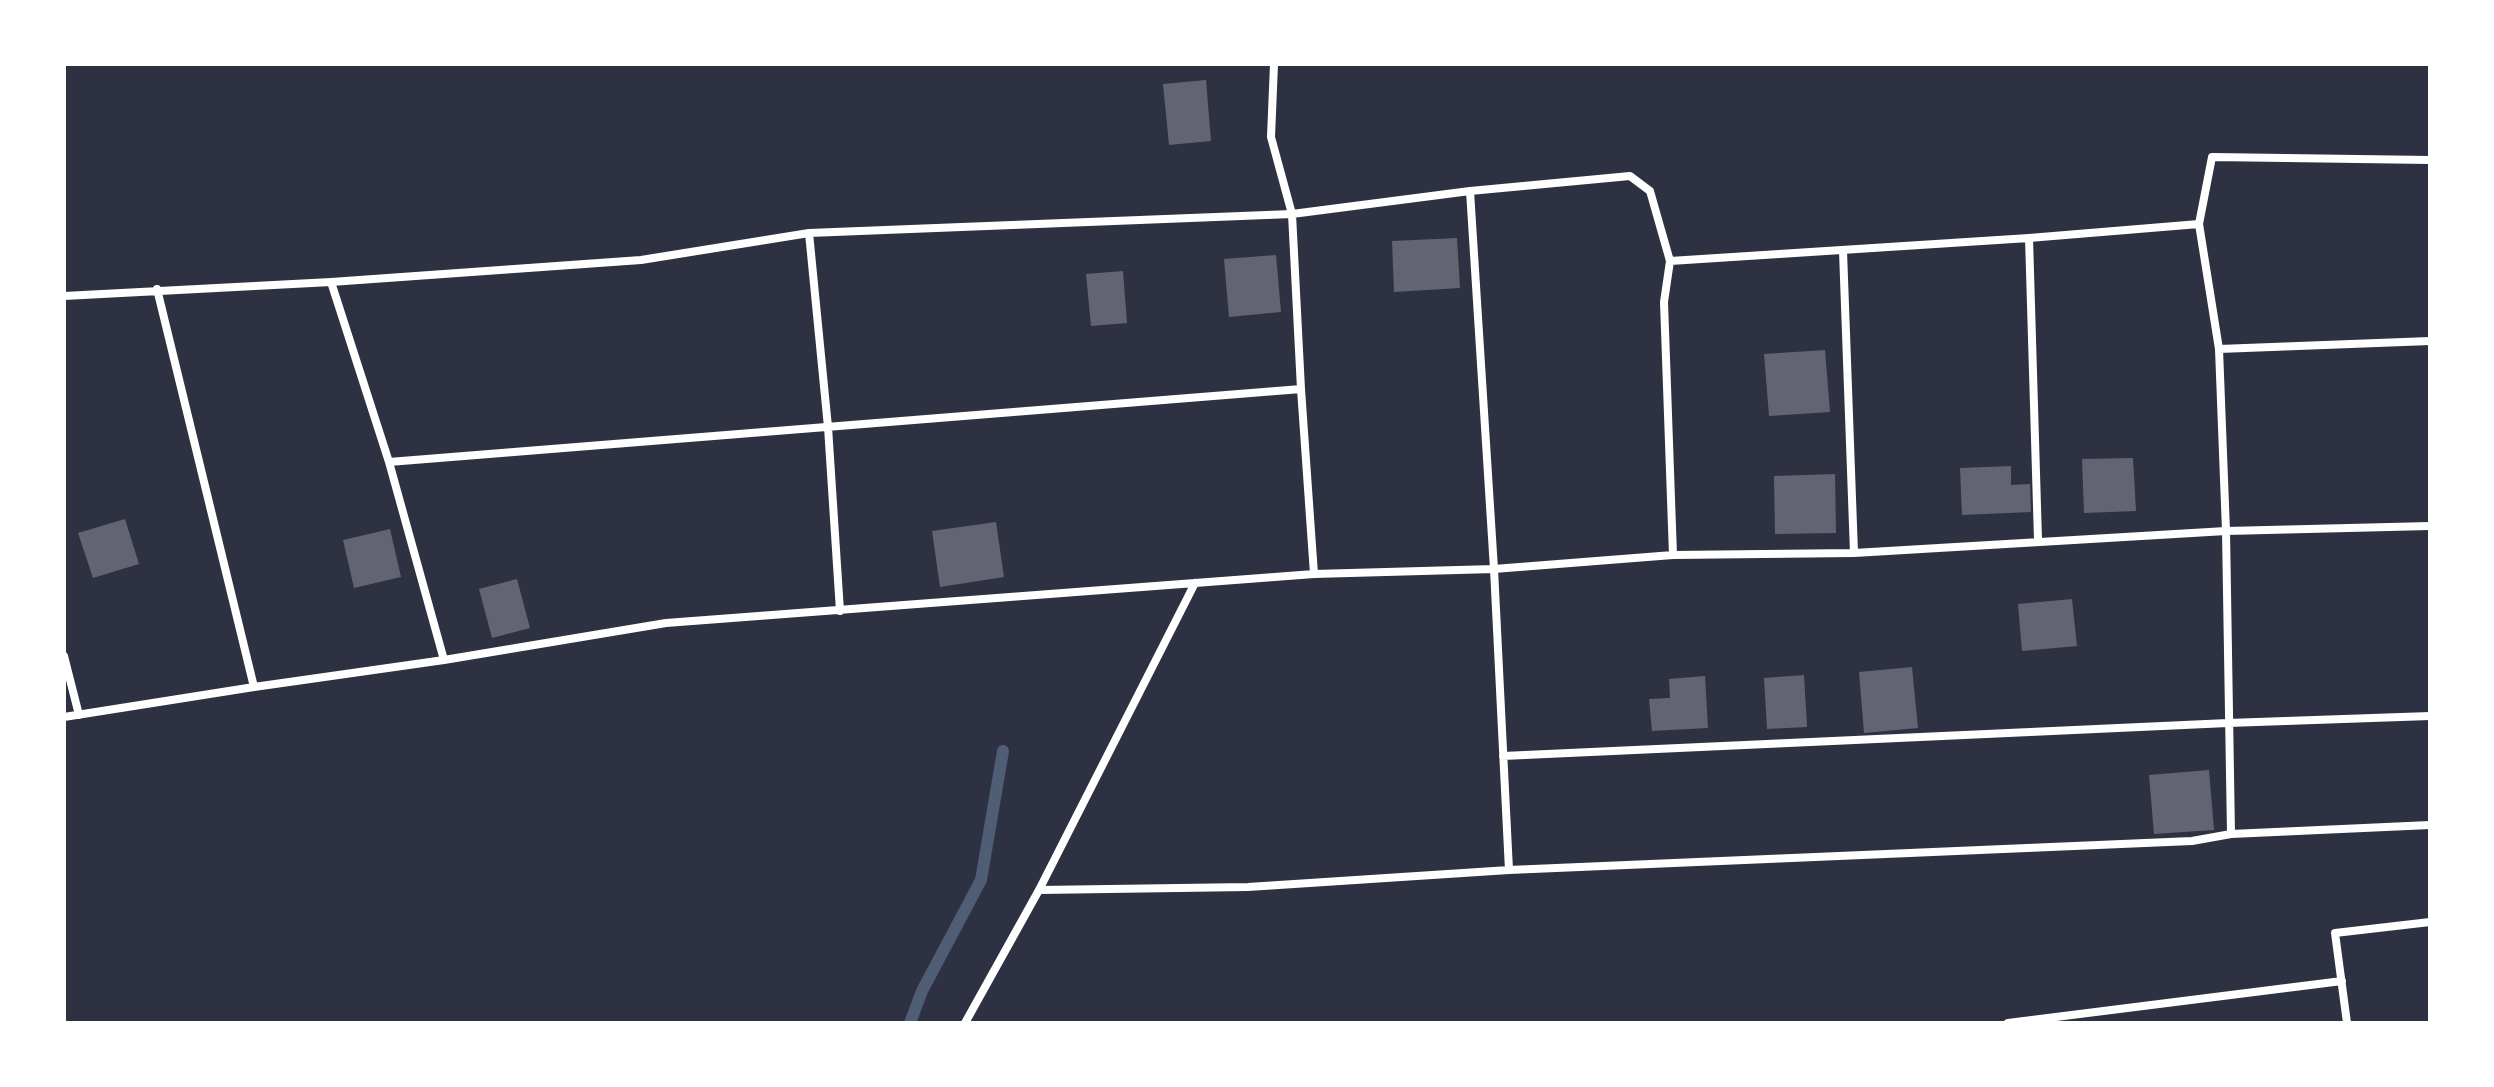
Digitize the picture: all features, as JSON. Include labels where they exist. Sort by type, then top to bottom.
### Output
[{"type":"street","points":[[1274,64],[1271,137],[1292,214],[1314,574]]},
{"type":"street","points":[[2231,834],[2226,531],[2219,349],[2199,224],[2212,157],[2430,160]]},
{"type":"street","points":[[64,296],[331,282],[641,260],[809,233],[1292,214],[1470,191],[1630,176],[1650,191],[1670,261],[1664,302],[1673,555]]},
{"type":"street","points":[[1470,191],[1509,870]]},
{"type":"street","points":[[1670,261],[2199,224]]},
{"type":"street","points":[[809,233],[828,427],[840,611]]},
{"type":"street","points":[[2029,238],[2038,540]]},
{"type":"street","points":[[1843,251],[1854,553]]},
{"type":"street","points":[[331,282],[389,462],[444,660]]},
{"type":"street","points":[[157,289],[254,687]]},
{"type":"street","points":[[2219,349],[2430,341]]},
{"type":"street","points":[[389,462],[1301,389]]},
{"type":"street","points":[[64,717],[666,623],[1314,574],[1494,569],[1673,555],[1854,553],[2226,531],[2430,526]]},
{"type":"street","points":[[965,1023],[1039,890],[1195,583]]},
{"type":"street","points":[[64,656],[79,715]]},
{"type":"street","points":[[1503,756],[2430,716]]},
{"type":"street","points":[[1039,890],[1248,887],[1509,870],[2192,841],[2231,834],[2430,825]]},
{"type":"street","points":[[2347,1023],[2335,933],[2430,922]]},
{"type":"street","points":[[2008,1023],[2342,981]]},
{"type":"building","points":[[1206,80],[1211,141],[1169,145],[1163,84]]},
{"type":"building","points":[[1457,238],[1460,288],[1394,292],[1392,241]]},
{"type":"building","points":[[1276,255],[1281,312],[1229,317],[1224,259]]},
{"type":"building","points":[[1123,271],[1127,323],[1091,326],[1086,274]]},
{"type":"building","points":[[1825,350],[1830,412],[1769,416],[1764,354]]},
{"type":"building","points":[[2133,458],[2136,511],[2084,513],[2082,459]]},
{"type":"building","points":[[2011,466],[2011,485],[2030,484],[2031,512],[1962,515],[1960,468]]},
{"type":"building","points":[[1835,474],[1836,533],[1775,534],[1774,476]]},
{"type":"building","points":[[125,519],[139,564],[93,578],[78,533]]},
{"type":"building","points":[[996,522],[1004,577],[940,587],[932,531]]},
{"type":"building","points":[[390,529],[401,577],[354,588],[343,540]]},
{"type":"building","points":[[517,579],[530,628],[492,638],[479,589]]},
{"type":"building","points":[[2072,599],[2077,646],[2022,651],[2018,604]]},
{"type":"building","points":[[1912,667],[1918,728],[1864,733],[1859,672]]},
{"type":"building","points":[[1804,675],[1807,727],[1767,729],[1764,678]]},
{"type":"building","points":[[1705,676],[1708,728],[1652,731],[1649,699],[1670,698],[1669,679]]},
{"type":"building","points":[[2209,770],[2214,830],[2154,834],[2149,775]]},
{"type":"waterway","points":[[910,1023],[922,991],[981,880],[1003,751]]}]
